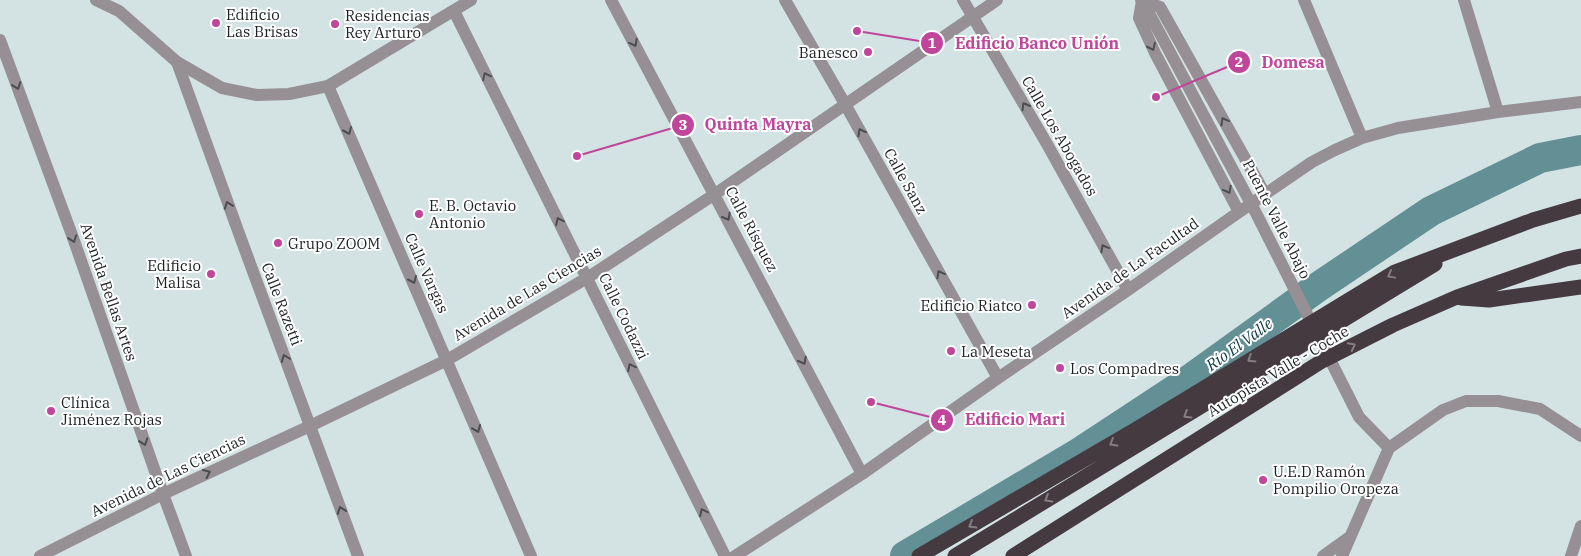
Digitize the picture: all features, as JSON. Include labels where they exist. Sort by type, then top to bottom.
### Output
[{"type":"highway","name":"Autopista Valle - Coche","points":[[919,556],[1136,430],[1395,272],[1533,220],[1581,206]]},
{"type":"highway","name":"Autopista Valle - Coche","points":[[955,556],[1469,244]]},
{"type":"highway","name":"Autopista Valle - Coche","points":[[1013,556],[1322,361],[1393,325],[1457,297],[1566,259],[1581,256]]},
{"type":"highway","points":[[1457,297],[1489,300],[1581,287]]},
{"type":"street","points":[[96,0],[119,11],[177,62],[222,88],[257,95],[290,94],[328,86],[472,0]]},
{"type":"street","name":"Calle Rísquez","points":[[611,0],[862,474]]},
{"type":"street","name":"Calle Sanz","points":[[785,0],[998,378]]},
{"type":"street","name":"Calle Los Abogados","points":[[963,0],[1047,144],[1128,290]]},
{"type":"street","name":"Avenida de Las Ciencias","points":[[40,556],[163,494],[447,360],[587,278],[715,194],[997,0]]},
{"type":"street","points":[[1239,212],[1139,18],[1142,0],[1160,7],[1265,194]]},
{"type":"street","name":"Puente Valle Abajo","points":[[1142,0],[1258,215],[1359,417],[1389,448]]},
{"type":"street","points":[[1304,0],[1362,138]]},
{"type":"street","points":[[1464,0],[1498,112]]},
{"type":"street","name":"Calle Codazzi","points":[[454,11],[725,556]]},
{"type":"street","name":"Avenida Bellas Artes","points":[[0,40],[72,235],[186,556]]},
{"type":"street","name":"Calle Razetti","points":[[177,62],[358,556]]},
{"type":"street","name":"Calle Vargas","points":[[328,86],[531,556]]},
{"type":"street","name":"Avenida de La Facultad","points":[[735,556],[862,474],[1312,162],[1362,138],[1414,125],[1581,102]]},
{"type":"street","points":[[1342,556],[1348,538],[1389,448],[1443,410],[1466,401],[1498,401],[1540,409],[1581,436]]},
{"type":"street","points":[[1571,556],[1581,526]]},
{"type":"street","points":[[1322,556],[1348,538]]},
{"type":"waterway","name":"Río El Valle","points":[[905,556],[1077,454],[1182,385],[1318,287],[1431,211],[1540,158],[1581,150]]},
{"type":"place","name":"Edificio Las Brisas","points":[[216,23]]},
{"type":"place","name":"Residencias Rey Arturo","points":[[335,24]]},
{"type":"place","name":"Edificio Banco Unión","points":[[857,31]]},
{"type":"place","name":"Banesco","points":[[868,52]]},
{"type":"place","name":"Domesa","points":[[1156,97]]},
{"type":"place","name":"Quinta Mayra","points":[[577,156]]},
{"type":"place","name":"E. B. Octavio Antonio","points":[[419,214]]},
{"type":"place","name":"Grupo ZOOM","points":[[278,243]]},
{"type":"place","name":"Edificio Malisa","points":[[211,274]]},
{"type":"place","name":"Edificio Riatco","points":[[1032,305]]},
{"type":"place","name":"La Meseta","points":[[951,351]]},
{"type":"place","name":"Los Compadres","points":[[1060,368]]},
{"type":"place","name":"Edificio Mari","points":[[871,402]]},
{"type":"place","name":"Clínica Jiménez Rojas","points":[[51,411]]},
{"type":"place","name":"U.E.D Ramón Pompilio Oropeza","points":[[1263,480]]}]
